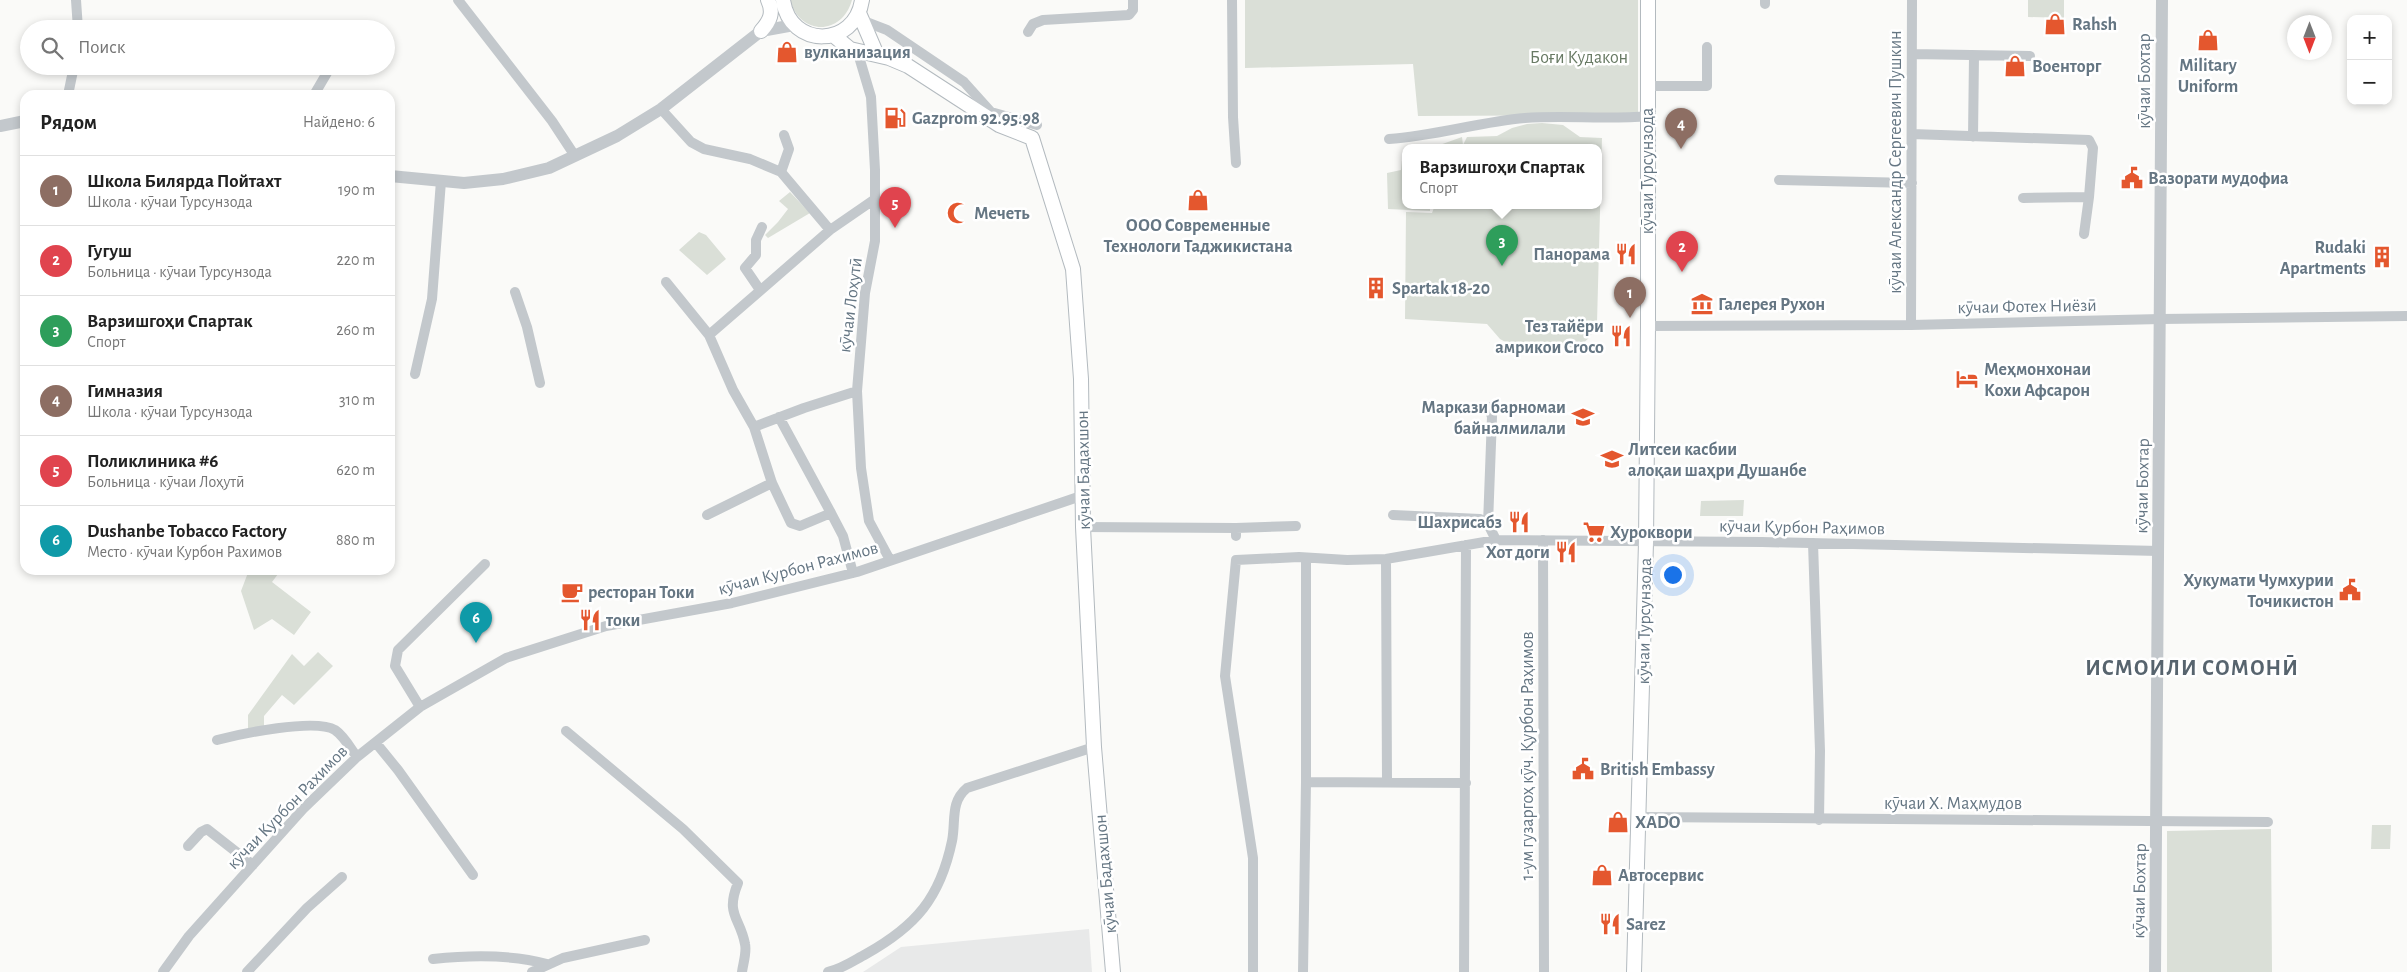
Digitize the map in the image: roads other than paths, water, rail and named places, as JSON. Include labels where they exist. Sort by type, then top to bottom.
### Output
[{"type":"main road","points":[[761,31],[770,22],[771,15],[768,0]]},
{"type":"main road","points":[[774,0],[784,5],[794,25],[812,36],[833,35],[848,27],[860,11],[883,56]]},
{"type":"main road","name":"кӯчаи Турсунзода","points":[[1634,972],[1646,542],[1648,0]]},
{"type":"main road","name":"кӯчаи Бадахшон","points":[[833,35],[850,49],[883,56],[922,74],[998,125],[1032,138],[1051,192],[1073,269],[1081,380],[1083,527],[1094,747],[1113,972]]},
{"type":"street","points":[[76,0],[77,20]]},
{"type":"street","points":[[458,0],[552,121],[576,156]]},
{"type":"street","points":[[1028,32],[1033,24],[1043,20],[1126,16],[1133,10],[1134,0]]},
{"type":"street","points":[[1232,0],[1233,117],[1236,163]]},
{"type":"street","name":"кӯчаи Александр Сергеевич Пушкин","points":[[1911,325],[1912,0]]},
{"type":"street","name":"кӯчаи Бохтар","points":[[2155,972],[2158,821],[2162,0]]},
{"type":"street","points":[[860,11],[964,82],[991,112],[1037,125]]},
{"type":"street","points":[[395,176],[464,183],[503,180],[549,168],[617,136],[661,108],[761,31],[794,25]]},
{"type":"street","points":[[1648,86],[1708,86],[1707,47]]},
{"type":"street","name":"кӯчаи Лоҳутӣ","points":[[857,50],[871,97],[875,199],[875,241],[865,293],[857,392],[861,468],[869,521],[890,560]]},
{"type":"street","points":[[1912,54],[2030,56]]},
{"type":"street","points":[[1973,137],[1974,56]]},
{"type":"street","points":[[69,90],[72,75]]},
{"type":"street","points":[[317,90],[326,75]]},
{"type":"street","points":[[661,108],[691,142],[704,149],[750,159],[781,172],[830,230]]},
{"type":"street","points":[[1389,139],[1415,137],[1525,118],[1648,116]]},
{"type":"street","points":[[0,126],[20,122]]},
{"type":"street","points":[[1912,134],[2089,140],[2093,148],[2084,234]]},
{"type":"street","points":[[781,172],[789,149],[784,135]]},
{"type":"street","points":[[1780,180],[1912,183]]},
{"type":"street","points":[[415,374],[432,299],[441,181]]},
{"type":"street","points":[[2023,198],[2089,197]]},
{"type":"street","points":[[709,335],[830,230],[875,199]]},
{"type":"street","points":[[760,290],[746,268],[756,255],[756,240],[762,227]]},
{"type":"street","points":[[666,282],[709,335],[733,390],[754,427],[780,502],[795,526],[800,526],[831,513]]},
{"type":"street","points":[[515,292],[527,327],[540,383]]},
{"type":"street","name":"кӯчаи Фотех Ниёзӣ","points":[[1648,326],[1911,325],[2407,316]]},
{"type":"street","points":[[754,427],[857,392]]},
{"type":"street","points":[[1489,407],[1492,417],[1488,524],[1496,540]]},
{"type":"street","points":[[779,417],[843,536],[853,573]]},
{"type":"street","points":[[707,515],[772,483]]},
{"type":"street","name":"кӯчаи Курбон Рахимов","points":[[162,972],[189,936],[303,809],[357,757],[420,708],[506,658],[606,626],[732,603],[853,573],[1084,495]]},
{"type":"street","points":[[1393,515],[1480,519],[1488,524]]},
{"type":"street","points":[[1083,527],[1236,532],[1296,526]]},
{"type":"street","name":"кӯчаи Қурбон Раҳимов","points":[[1253,972],[1253,858],[1225,676],[1236,560],[1287,557],[1386,559],[1496,540],[1813,543],[2158,551]]},
{"type":"street","name":"1-ум гузаргоҳ кӯч. Қурбон Раҳимов","points":[[1543,540],[1544,972]]},
{"type":"street","points":[[1813,543],[1820,752],[1819,820]]},
{"type":"street","points":[[1464,972],[1466,544]]},
{"type":"street","points":[[1303,972],[1306,782],[1306,558]]},
{"type":"street","points":[[1386,559],[1388,782]]},
{"type":"street","points":[[420,708],[395,666],[398,650],[485,564]]},
{"type":"street","points":[[217,740],[250,732],[321,726],[336,730],[357,757]]},
{"type":"street","points":[[566,731],[683,829],[738,883],[733,896],[734,917],[746,945],[742,972]]},
{"type":"street","points":[[376,743],[398,770],[473,875]]},
{"type":"street","points":[[828,972],[838,970],[874,950],[912,923],[929,902],[940,880],[952,840],[956,801],[966,788],[1094,747]]},
{"type":"street","points":[[1306,782],[1466,783]]},
{"type":"street","name":"кӯчаи Х. Маҳмудов","points":[[1639,817],[1819,820],[2268,822]]},
{"type":"street","points":[[188,846],[204,829],[207,829],[253,865]]},
{"type":"street","points":[[247,972],[306,908],[342,877]]},
{"type":"street","points":[[532,972],[547,964],[587,952],[645,940]]},
{"type":"street","points":[[432,959],[464,956],[522,958],[547,964]]},
{"type":"place","name":"Rahsh","points":[[2055,24]]},
{"type":"place","name":"Military Uniform","points":[[2208,40]]},
{"type":"place","name":"вулканизация","points":[[787,52]]},
{"type":"place","name":"Военторг","points":[[2015,66]]},
{"type":"place","name":"Gazprom 92.95.98","points":[[895,118]]},
{"type":"place","name":"Гимназия","points":[[1681,149]]},
{"type":"place","name":"Вазорати мудофиа","points":[[2132,178]]},
{"type":"place","name":"ООО Современные Технологи Таджикистана","points":[[1198,200]]},
{"type":"place","name":"Мечеть","points":[[958,213]]},
{"type":"place","name":"Поликлиника #6","points":[[895,228]]},
{"type":"place","name":"Панорама","points":[[1626,254]]},
{"type":"place","name":"Rudaki Apartments","points":[[2382,257]]},
{"type":"place","name":"Варзишгоҳи Спартак","points":[[1502,266]]},
{"type":"place","name":"Гугуш","points":[[1682,272]]},
{"type":"place","name":"Spartak 18-20","points":[[1376,288]]},
{"type":"place","name":"Галерея Рухон","points":[[1702,304]]},
{"type":"place","name":"Школа Билярда Пойтахт","points":[[1630,318]]},
{"type":"place","name":"Тез тайёри амрикои Croco","points":[[1621,336]]},
{"type":"place","name":"Меҳмонхонаи Кохи Афсарон","points":[[1967,379]]},
{"type":"place","name":"Маркази барномаи байналмилали","points":[[1583,417]]},
{"type":"place","name":"Литсеи касбии алоқаи шаҳри Душанбе","points":[[1612,459]]},
{"type":"place","name":"Шахрисабз","points":[[1519,522]]},
{"type":"place","name":"Хуроквори","points":[[1594,532]]},
{"type":"place","name":"Хот доги","points":[[1566,552]]},
{"type":"place","name":"Хукумати Чумхурии Точикистон","points":[[2350,590]]},
{"type":"place","name":"ресторан Токи","points":[[572,592]]},
{"type":"place","name":"токи","points":[[590,620]]},
{"type":"place","name":"Dushanbe Tobacco Factory","points":[[476,643]]},
{"type":"place","name":"British Embassy","points":[[1583,769]]},
{"type":"place","name":"XADO","points":[[1618,822]]},
{"type":"place","name":"Автосервис","points":[[1602,875]]},
{"type":"place","name":"Sarez","points":[[1610,924]]},
{"type":"district","name":"ИСМОИЛИ СОМОНӢ","points":[[2192,667]]},
{"type":"park label","name":"Боғи Кудакон","points":[[1579,57]]}]
